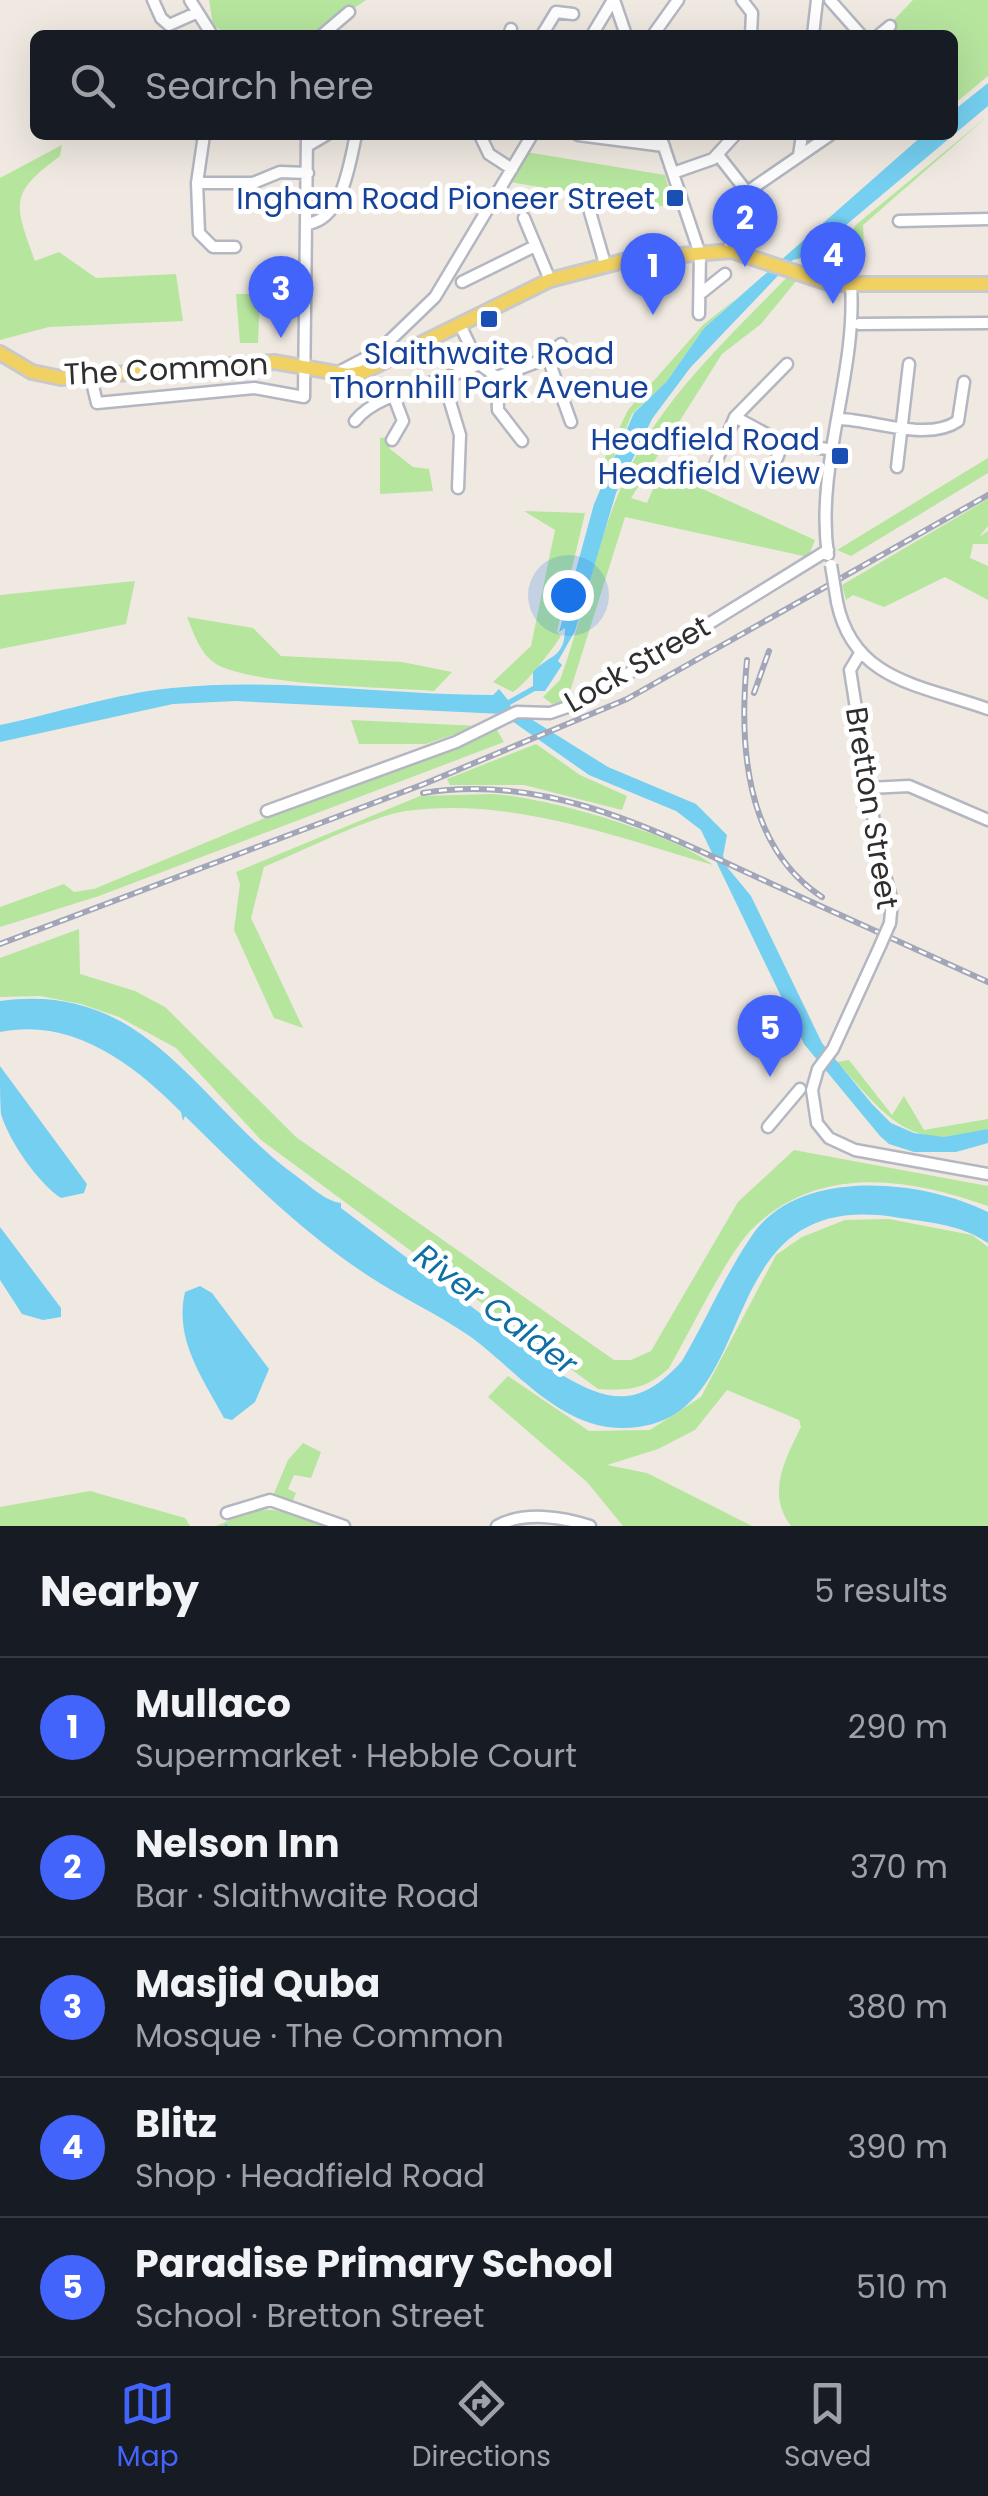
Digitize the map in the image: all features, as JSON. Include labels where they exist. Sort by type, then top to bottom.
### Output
[{"type":"main road","points":[[336,374],[363,372],[389,363],[550,280],[605,264],[728,252],[764,259],[830,284],[988,284]]},
{"type":"main road","name":"The Common","points":[[0,353],[32,372],[92,378],[246,363],[305,365],[336,374]]},
{"type":"street","points":[[154,0],[161,18],[169,25],[196,13]]},
{"type":"street","points":[[190,0],[208,30]]},
{"type":"street","points":[[595,30],[613,0]]},
{"type":"street","points":[[613,0],[624,30]]},
{"type":"street","points":[[657,30],[678,0]]},
{"type":"street","points":[[742,0],[752,12],[751,30]]},
{"type":"street","points":[[814,30],[817,0]]},
{"type":"street","points":[[830,0],[857,30]]},
{"type":"street","points":[[328,30],[350,12]]},
{"type":"street","points":[[545,30],[556,12],[572,14]]},
{"type":"street","points":[[885,30],[890,26]]},
{"type":"street","points":[[203,140],[197,183],[199,232],[207,244],[227,251]]},
{"type":"street","points":[[92,378],[97,402],[254,388],[304,397],[308,140]]},
{"type":"street","points":[[308,224],[320,222],[334,208],[354,140]]},
{"type":"street","points":[[482,140],[489,154],[512,169]]},
{"type":"street","points":[[336,374],[379,352],[406,330],[435,297],[529,140]]},
{"type":"street","points":[[662,140],[700,254],[700,314]]},
{"type":"street","points":[[673,173],[718,155],[731,140]]},
{"type":"street","points":[[799,156],[801,140]]},
{"type":"street","points":[[728,252],[747,192],[823,140]]},
{"type":"street","points":[[718,155],[747,192]]},
{"type":"street","points":[[197,183],[253,183],[280,172],[308,173]]},
{"type":"street","points":[[588,205],[605,264]]},
{"type":"street","points":[[524,218],[550,280]]},
{"type":"street","points":[[900,221],[988,219]]},
{"type":"street","points":[[462,282],[535,246]]},
{"type":"street","points":[[700,294],[725,274]]},
{"type":"street","points":[[851,285],[828,550],[842,627],[859,656],[885,672],[988,709]]},
{"type":"street","points":[[859,324],[988,323]]},
{"type":"street","points":[[891,337],[892,324]]},
{"type":"street","points":[[461,327],[479,364],[497,377]]},
{"type":"street","points":[[497,377],[548,358],[561,344]]},
{"type":"street","points":[[548,358],[571,422]]},
{"type":"street","points":[[355,421],[416,387],[444,382],[479,364]]},
{"type":"street","points":[[713,469],[735,417],[787,364]]},
{"type":"street","points":[[897,467],[909,364]]},
{"type":"street","points":[[497,377],[498,410],[522,441]]},
{"type":"street","points":[[444,382],[460,435],[458,488]]},
{"type":"street","points":[[840,418],[901,426],[951,426],[958,421],[964,382]]},
{"type":"street","points":[[392,440],[403,421],[394,398]]},
{"type":"street","points":[[735,417],[783,443],[835,450]]},
{"type":"street","points":[[773,468],[783,443]]},
{"type":"street","name":"Lock Street","points":[[267,811],[501,722],[517,712],[550,713],[582,702],[828,550]]},
{"type":"street","name":"Bretton Street","points":[[859,656],[850,670],[879,854],[892,900],[890,923],[833,1048],[818,1069],[812,1090],[817,1123],[829,1138],[855,1150],[988,1174]]},
{"type":"street","points":[[869,788],[909,786],[988,820]]},
{"type":"street","points":[[768,1127],[800,1089]]},
{"type":"street","points":[[227,1513],[270,1500],[344,1526]]},
{"type":"street","points":[[497,1526],[510,1520],[544,1518],[590,1526]]},
{"type":"green space","points":[[209,0],[366,0],[322,30],[220,30],[213,25]]},
{"type":"green space","points":[[913,0],[988,0],[988,76],[958,101],[958,30],[894,30],[889,25]]},
{"type":"green space","points":[[988,116],[863,225],[864,245],[848,246],[844,240],[857,224]]},
{"type":"green space","points":[[62,145],[60,156],[32,180],[20,200],[23,225],[35,261],[59,252],[96,278],[176,274],[183,321],[49,327],[0,340],[0,178]]},
{"type":"green space","points":[[526,152],[665,175],[673,204],[655,207],[510,182]]},
{"type":"green space","points":[[789,275],[797,280],[761,324],[722,354],[631,498],[647,503],[661,470],[815,540],[808,557],[625,517],[567,701],[552,704],[543,697],[560,680],[603,537],[635,458],[672,401]]},
{"type":"green space","points":[[236,294],[260,294],[258,343],[240,343]]},
{"type":"green space","points":[[738,297],[704,328],[667,381],[632,414],[609,469],[602,464],[628,410],[703,325]]},
{"type":"green space","points":[[388,437],[390,449],[413,467],[429,469],[433,491],[380,494],[380,438]]},
{"type":"green space","points":[[988,458],[988,473],[851,556],[837,550]]},
{"type":"green space","points":[[988,499],[988,526],[979,537],[988,531],[988,544],[973,544],[970,558],[988,566],[988,600],[945,577],[884,607],[853,595],[846,600],[842,585]]},
{"type":"green space","points":[[524,511],[585,513],[557,632],[561,636],[513,692],[493,682],[531,646],[555,530]]},
{"type":"green space","points":[[135,581],[126,624],[0,649],[0,595]]},
{"type":"green space","points":[[187,617],[253,628],[281,656],[402,662],[452,672],[434,691],[295,682],[242,673],[209,658]]},
{"type":"green space","points":[[351,720],[479,726],[426,744],[359,744]]},
{"type":"green space","points":[[497,730],[504,742],[99,896],[0,927],[0,907],[64,884],[74,892],[94,889],[270,816]]},
{"type":"green space","points":[[536,744],[580,775],[627,796],[622,810],[524,785],[450,785],[447,779]]},
{"type":"green space","points":[[492,794],[543,802],[639,829],[713,865],[600,831],[523,814],[446,808],[406,811],[375,819],[264,867],[251,918],[303,1028],[274,1018],[234,930],[240,884],[236,872],[420,796]]},
{"type":"green space","points":[[79,929],[80,974],[135,991],[165,1007],[296,1137],[614,1360],[631,1360],[651,1351],[738,1202],[794,1150],[988,1186],[988,1206],[895,1183],[864,1182],[805,1194],[778,1208],[742,1241],[669,1368],[636,1387],[598,1389],[261,1140],[176,1048],[119,1017],[81,1004],[40,996],[0,997],[0,958]]},
{"type":"green space","points":[[849,1060],[892,1115],[904,1096],[924,1130],[988,1119],[988,1129],[937,1137],[901,1125],[837,1062]]},
{"type":"green space","points":[[889,1219],[972,1235],[988,1247],[988,1526],[791,1526],[779,1489],[784,1464],[801,1427],[799,1420],[727,1390],[695,1430],[658,1449],[607,1465],[647,1473],[752,1526],[623,1526],[587,1482],[488,1397],[508,1376],[589,1431],[650,1430],[701,1397],[776,1255],[802,1237],[845,1220]]},
{"type":"green space","points":[[303,1443],[321,1452],[311,1478],[294,1475],[288,1489],[296,1493],[291,1506],[272,1498],[288,1460]]},
{"type":"green space","points":[[90,1491],[185,1518],[190,1526],[0,1526],[0,1507]]},
{"type":"green space","points":[[256,1509],[287,1511],[327,1526],[216,1526]]},
{"type":"water","points":[[988,83],[988,106],[958,131],[958,107]]},
{"type":"water","points":[[917,140],[947,140],[809,256],[793,260],[690,368],[652,419],[616,493],[575,631],[558,661],[562,665],[545,691],[535,691],[510,705],[515,717],[531,719],[608,767],[696,804],[727,835],[723,856],[727,867],[751,896],[822,1043],[872,1104],[891,1123],[914,1133],[944,1137],[988,1129],[988,1143],[956,1152],[914,1152],[889,1144],[804,1044],[701,830],[676,811],[589,775],[502,714],[236,701],[173,704],[0,742],[0,725],[172,688],[252,684],[493,695],[499,689],[508,700],[533,686],[533,672],[562,645],[565,628],[559,632],[594,504],[634,413],[667,381],[704,328]]},
{"type":"water","name":"River Calder","points":[[51,1000],[94,1009],[132,1028],[166,1054],[261,1147],[311,1188],[341,1203],[341,1208],[562,1375],[611,1396],[640,1393],[682,1361],[753,1234],[774,1212],[801,1197],[864,1186],[931,1192],[988,1212],[988,1243],[955,1228],[894,1217],[835,1217],[794,1236],[765,1267],[706,1383],[678,1412],[638,1427],[612,1428],[567,1413],[471,1337],[367,1275],[318,1239],[185,1116],[183,1121],[181,1112],[163,1094],[122,1062],[100,1048],[52,1031],[0,1032],[0,1001]]},
{"type":"water","points":[[0,1066],[87,1184],[84,1193],[61,1198],[25,1160],[1,1114]]},
{"type":"water","points":[[0,1227],[61,1308],[61,1317],[43,1320],[22,1314],[0,1280]]},
{"type":"water","points":[[200,1286],[212,1293],[269,1369],[255,1402],[232,1420],[224,1418],[199,1373],[183,1326],[185,1292]]},
{"type":"railway","points":[[0,944],[424,784],[627,699],[988,495]]},
{"type":"railway","points":[[754,693],[769,651]]},
{"type":"railway","points":[[747,660],[744,725],[752,790],[776,850],[796,876],[822,897]]},
{"type":"railway","points":[[423,793],[515,791],[603,812],[689,846],[988,982]]},
{"type":"place","name":"Ingham Road Pioneer Street","points":[[675,198]]},
{"type":"place","name":"Nelson Inn","points":[[745,267]]},
{"type":"place","name":"Blitz","points":[[833,304]]},
{"type":"place","name":"Mullaco","points":[[653,315]]},
{"type":"place","name":"Slaithwaite Road Thornhill Park Avenue","points":[[489,319]]},
{"type":"place","name":"Masjid Quba","points":[[281,338]]},
{"type":"place","name":"Headfield Road Headfield View","points":[[840,456]]},
{"type":"place","name":"Paradise Primary School","points":[[770,1077]]}]
